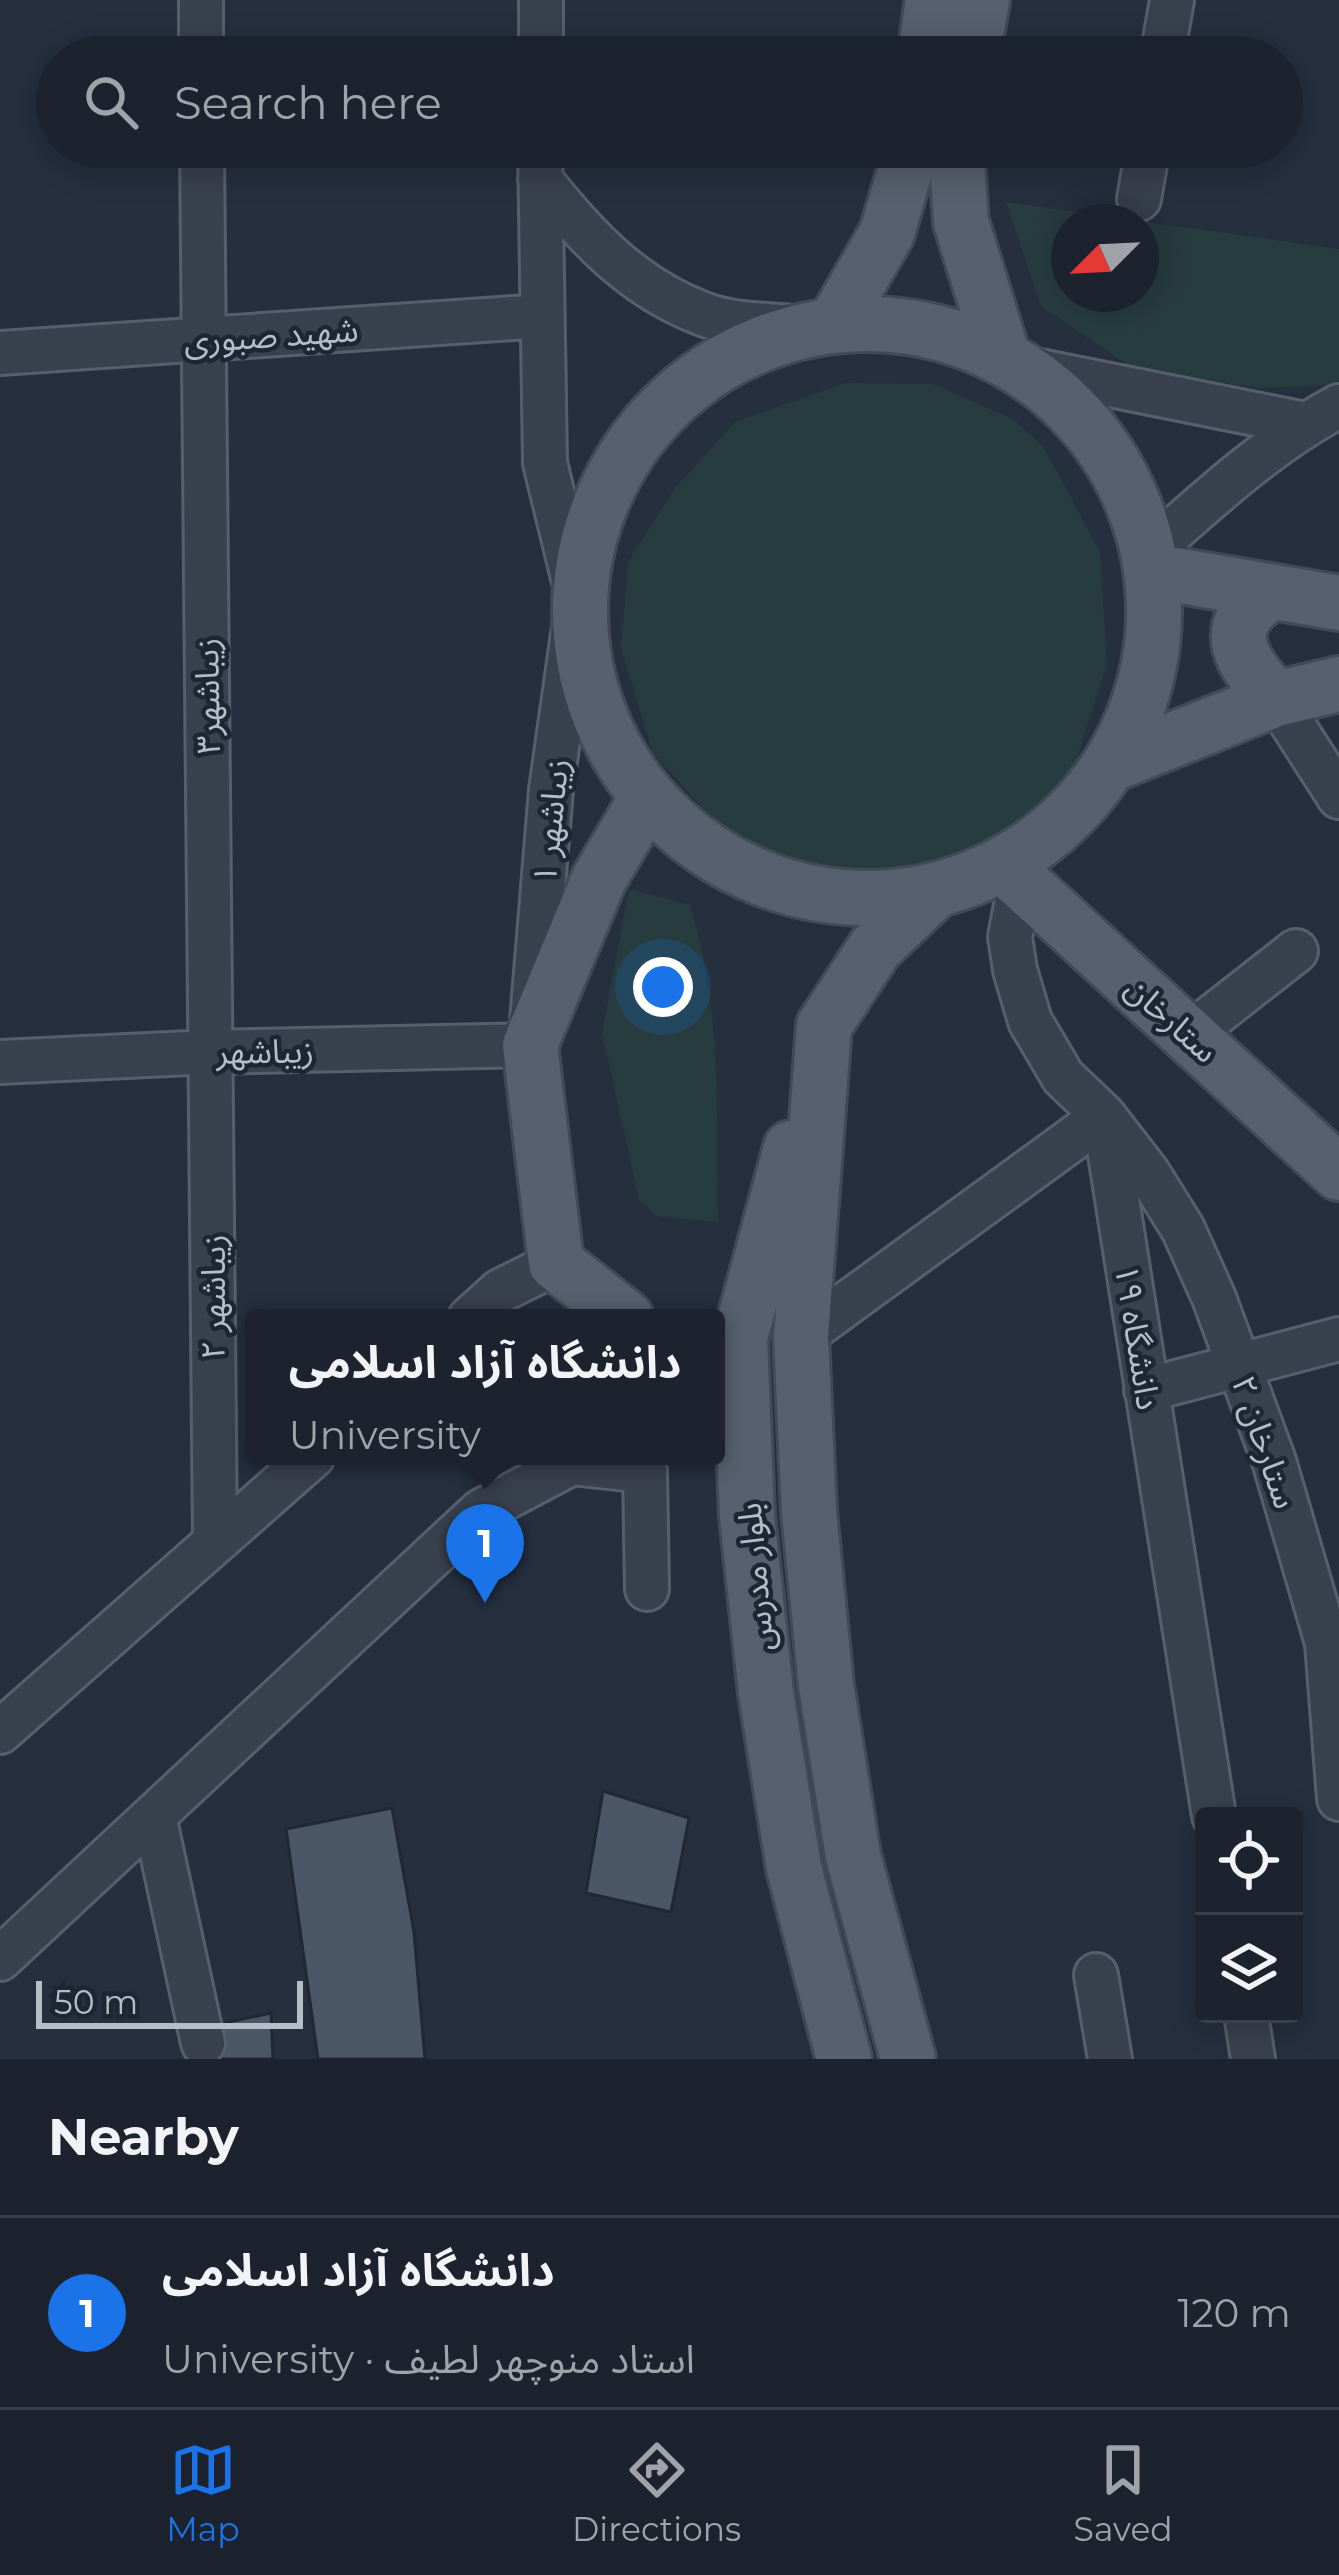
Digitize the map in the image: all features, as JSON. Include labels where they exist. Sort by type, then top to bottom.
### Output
[{"type":"main road","points":[[928,36],[933,0]]},
{"type":"main road","points":[[976,36],[982,0]]},
{"type":"main road","points":[[820,326],[887,233],[907,168]]},
{"type":"main road","points":[[957,168],[961,222],[1011,362]]},
{"type":"main road","points":[[892,323],[930,331],[1011,362],[1103,446],[1150,562],[1154,638],[1140,704],[1112,764],[1012,875],[870,901],[807,894],[747,874],[693,842],[647,798],[599,704],[578,598],[591,524],[623,455],[671,398],[734,354],[820,326],[892,323]]},
{"type":"main road","points":[[1150,562],[1269,594],[1339,603]]},
{"type":"main road","points":[[1269,594],[1244,618],[1239,652],[1246,668],[1276,699]]},
{"type":"main road","points":[[1112,764],[1276,699],[1339,684]]},
{"type":"main road","points":[[615,1309],[556,1263],[530,1045],[599,879],[647,798]]},
{"type":"main road","name":"ستارخان","points":[[1012,875],[1339,1173]]},
{"type":"main road","name":"بلوار مدرس","points":[[844,2059],[794,1868],[766,1693],[728,1336],[824,1026],[875,948],[933,893]]},
{"type":"main road","name":"بلوار مدرس","points":[[824,1026],[801,1337],[809,1512],[826,1685],[854,1856],[908,2059]]},
{"type":"street","points":[[201,0],[201,36]]},
{"type":"street","points":[[541,0],[541,36]]},
{"type":"street","points":[[1166,36],[1172,0]]},
{"type":"street","name":"زیباشهر۳","points":[[202,168],[211,1052]]},
{"type":"street","points":[[540,168],[545,463],[578,598]]},
{"type":"street","points":[[543,168],[585,236],[641,283],[706,316],[820,326]]},
{"type":"street","points":[[1139,199],[1144,168]]},
{"type":"street","name":"شهید صبوری","points":[[0,353],[542,316]]},
{"type":"street","points":[[1011,362],[1322,415]]},
{"type":"street","points":[[1150,562],[1322,415]]},
{"type":"street","name":"زیباشهر ۱","points":[[530,1045],[551,790],[578,598]]},
{"type":"street","points":[[1276,699],[1339,797]]},
{"type":"street","points":[[801,1337],[1104,1116],[1063,1077],[1030,1021],[1010,937],[1012,875]]},
{"type":"street","points":[[1190,1035],[1296,951]]},
{"type":"street","name":"زیباشهر","points":[[0,1062],[530,1045]]},
{"type":"street","name":"زیباشهر ۲","points":[[211,1052],[215,1542]]},
{"type":"street","name":"ستارخان ۲","points":[[1104,1116],[1183,1229],[1274,1461],[1333,1641],[1339,1799]]},
{"type":"street","name":"دانشگاه ۱۹","points":[[1104,1116],[1213,1807]]},
{"type":"street","points":[[480,1309],[500,1292],[556,1263]]},
{"type":"street","points":[[1146,1390],[1339,1340]]},
{"type":"street","points":[[0,1732],[303,1465]]},
{"type":"street","points":[[0,1959],[481,1511],[564,1465]]},
{"type":"street","points":[[606,1465],[645,1471],[646,1589]]},
{"type":"street","points":[[154,1816],[203,2043]]},
{"type":"street","points":[[1096,1975],[1110,2059]]},
{"type":"street","points":[[1247,2023],[1253,2059]]},
{"type":"green space","points":[[1006,202],[1051,208],[1051,312],[1159,312],[1159,224],[1339,249],[1339,381],[1259,388],[1135,370],[1041,306]]},
{"type":"green space","points":[[845,383],[933,384],[1013,419],[1043,446],[1100,552],[1107,664],[1070,781],[975,855],[847,878],[732,842],[653,753],[621,649],[628,562],[675,488],[735,422]]},
{"type":"green space","points":[[629,889],[690,905],[701,946],[713,1024],[718,1222],[656,1216],[639,1200],[602,1033]]},
{"type":"building","points":[[603,1791],[689,1818],[671,1912],[586,1893]]},
{"type":"building","points":[[392,1808],[414,1932],[425,2059],[318,2059],[286,1829]]},
{"type":"building","points":[[271,2013],[273,2059],[220,2059],[215,2025]]},
{"type":"place","name":"دانشگاه آزاد اسلامی","points":[[485,1603]]}]
